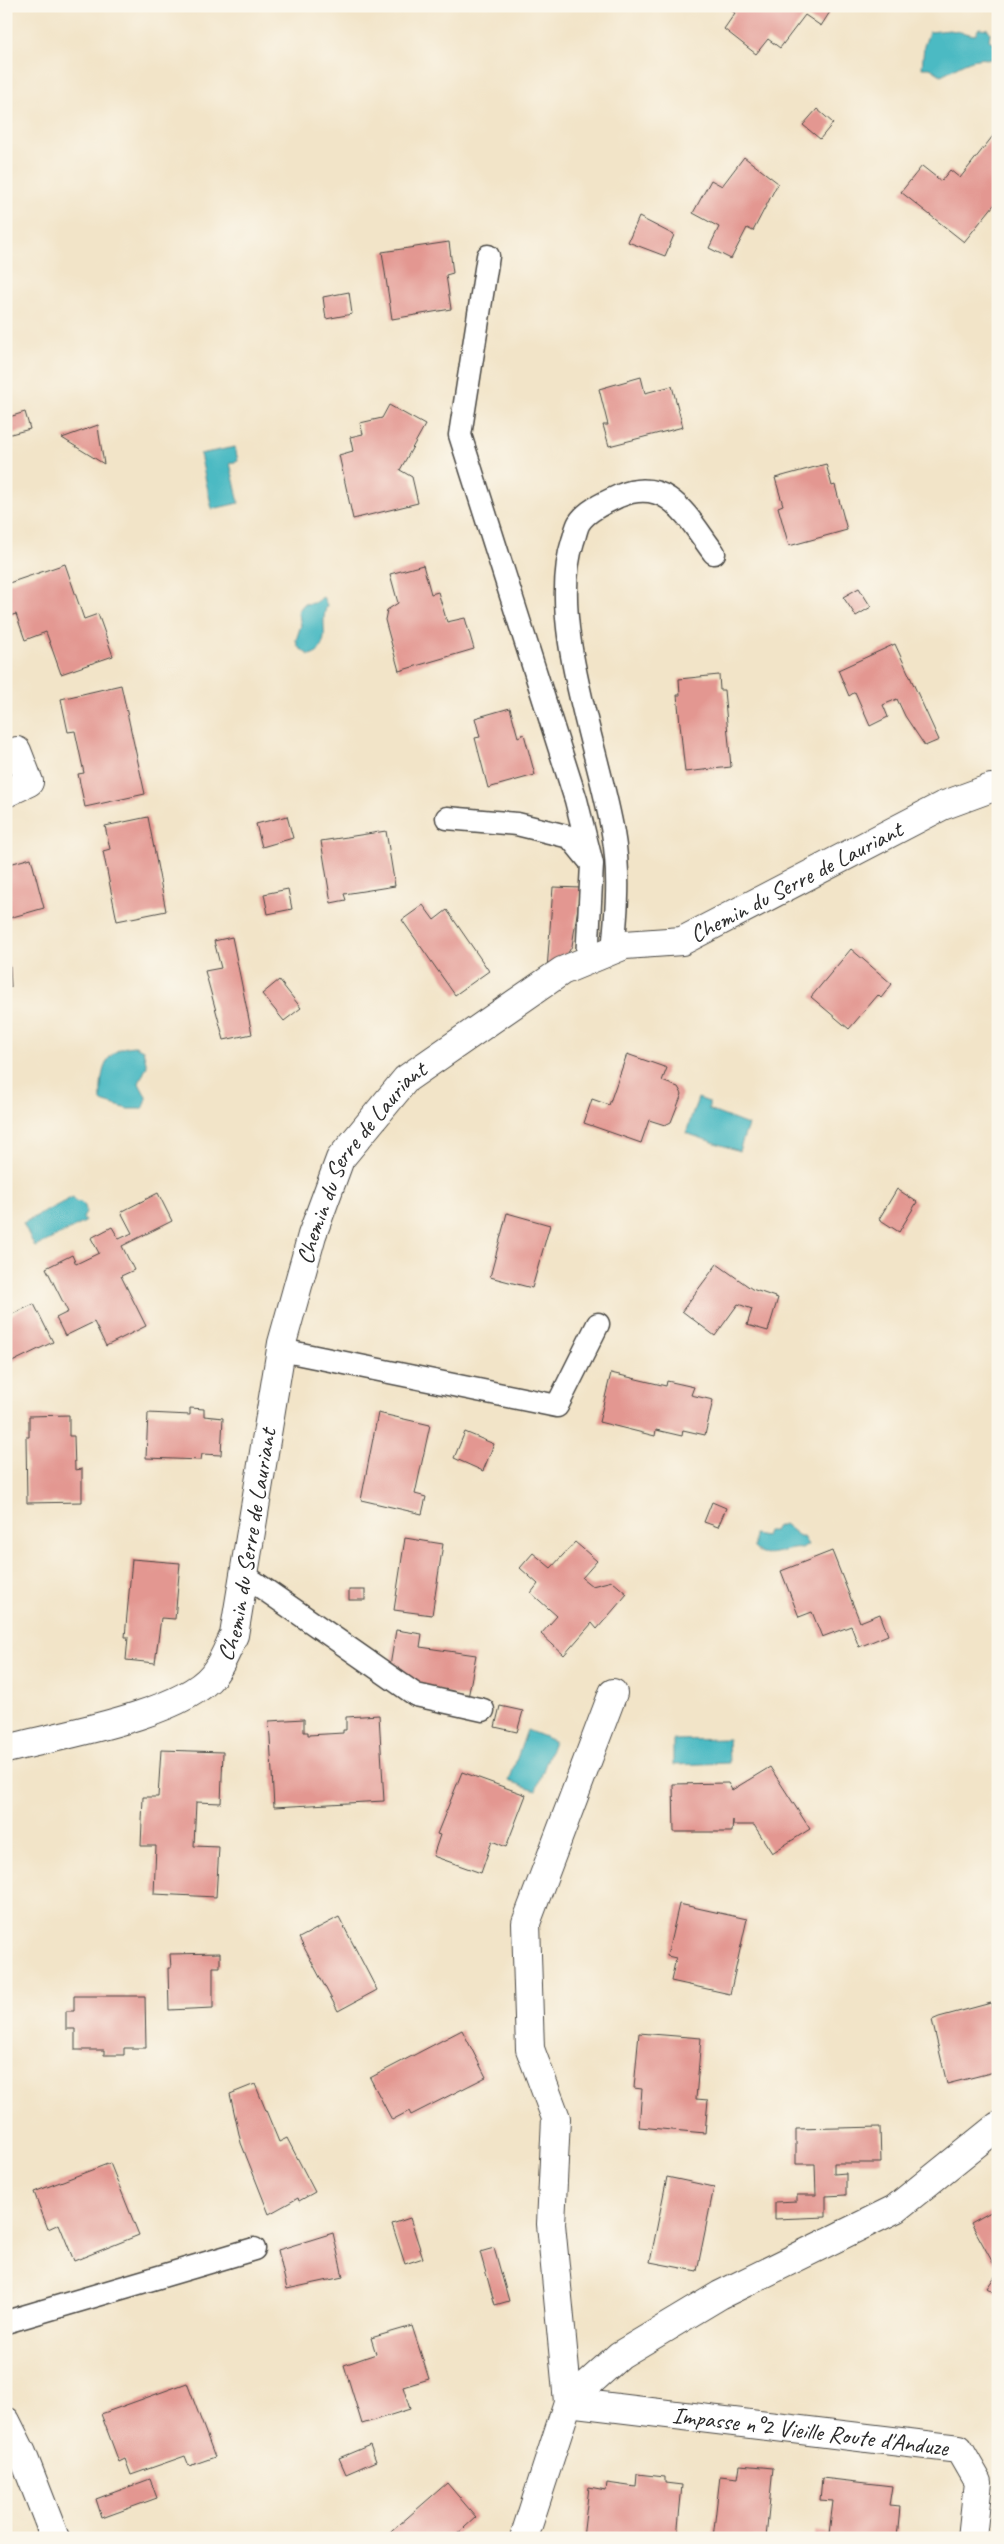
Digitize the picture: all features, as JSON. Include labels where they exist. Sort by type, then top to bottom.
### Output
[{"type":"street","points":[[6,793],[29,782],[17,751]]},
{"type":"street","name":"Chemin du Serre de Lauriant","points":[[6,1748],[142,1715],[184,1698],[212,1676],[234,1635],[281,1350],[312,1235],[340,1160],[406,1079],[562,971],[625,945],[682,941],[942,806],[991,788],[998,789]]},
{"type":"street","points":[[524,2538],[568,2402],[550,2224],[556,2118],[530,2049],[526,1923],[612,1693]]},
{"type":"street","points":[[568,2402],[620,2355],[720,2295],[895,2209],[998,2126]]},
{"type":"street","name":"Impasse n°2 Vieille Route d'Anduze","points":[[568,2402],[959,2448],[978,2482],[972,2538]]},
{"type":"street","points":[[6,2421],[22,2453],[54,2538]]},
{"type":"lane","points":[[488,256],[460,435],[576,800],[592,864],[587,960]]},
{"type":"lane","points":[[614,950],[618,877],[613,833],[572,654],[565,599],[567,558],[579,522],[601,504],[626,493],[651,489],[670,498],[714,553]]},
{"type":"lane","points":[[447,818],[517,824],[570,837],[592,864]]},
{"type":"lane","points":[[281,1350],[557,1406],[598,1324]]},
{"type":"lane","points":[[244,1575],[416,1695],[483,1710]]},
{"type":"lane","points":[[6,2322],[254,2249]]},
{"type":"water","points":[[979,28],[988,29],[990,33],[989,40],[998,46],[998,62],[990,59],[975,59],[941,75],[930,68],[922,68],[924,46],[929,32],[950,30],[975,35]]},
{"type":"water","points":[[235,447],[238,461],[230,463],[239,503],[212,509],[200,454]]},
{"type":"water","points":[[323,597],[327,605],[323,641],[317,653],[309,655],[298,647],[296,640],[301,625],[298,611],[304,604],[314,603]]},
{"type":"water","points":[[135,1046],[143,1050],[147,1066],[139,1083],[146,1096],[146,1103],[141,1109],[128,1109],[101,1101],[103,1072],[110,1057],[116,1051]]},
{"type":"water","points":[[698,1098],[709,1102],[709,1110],[748,1125],[739,1151],[686,1133]]},
{"type":"water","points":[[73,1197],[75,1201],[81,1202],[85,1206],[86,1213],[83,1218],[85,1222],[35,1247],[23,1223]]},
{"type":"water","points":[[784,1524],[803,1537],[808,1545],[802,1549],[771,1554],[759,1552],[754,1548],[754,1534],[765,1536],[767,1531],[774,1531],[777,1526]]},
{"type":"water","points":[[527,1730],[554,1741],[536,1790],[509,1781]]},
{"type":"water","points":[[728,1739],[729,1763],[673,1765],[673,1740]]},
{"type":"building","points":[[725,6],[833,7],[821,26],[805,15],[780,48],[768,39],[756,54],[724,29],[735,13]]},
{"type":"building","points":[[817,109],[833,123],[820,139],[803,125]]},
{"type":"building","points":[[996,132],[998,200],[964,242],[901,192],[922,166],[941,181],[950,170],[960,178]]},
{"type":"building","points":[[744,157],[778,183],[753,231],[747,228],[731,259],[709,248],[719,227],[693,213],[711,180],[722,186]]},
{"type":"building","points":[[639,217],[674,235],[665,256],[628,242]]},
{"type":"building","points":[[449,242],[453,273],[446,275],[451,309],[392,319],[382,252]]},
{"type":"building","points":[[349,292],[352,314],[326,319],[323,297]]},
{"type":"building","points":[[641,377],[645,393],[672,386],[683,427],[609,446],[603,425],[608,425],[599,389]]},
{"type":"building","points":[[389,405],[425,425],[400,470],[412,477],[418,503],[353,519],[339,455],[353,451],[350,437],[363,434],[360,423],[382,418]]},
{"type":"building","points":[[25,412],[30,429],[7,435],[6,418]]},
{"type":"building","points":[[98,425],[99,434],[104,464],[62,438]]},
{"type":"building","points":[[826,464],[832,486],[835,485],[847,530],[789,546],[778,507],[783,505],[775,478]]},
{"type":"building","points":[[65,564],[84,619],[98,614],[113,656],[61,674],[46,632],[25,640],[16,614],[6,617],[6,584]]},
{"type":"building","points":[[423,565],[431,594],[438,592],[447,622],[465,618],[474,649],[399,671],[385,620],[387,610],[398,603],[390,574]]},
{"type":"building","points":[[859,588],[871,607],[856,616],[843,597]]},
{"type":"building","points":[[895,644],[939,740],[925,746],[905,716],[897,699],[883,705],[888,717],[870,726],[855,692],[849,696],[838,670]]},
{"type":"building","points":[[719,675],[720,690],[724,690],[731,767],[685,772],[677,695],[680,695],[679,679]]},
{"type":"building","points":[[121,685],[145,794],[85,807],[78,774],[84,773],[75,731],[68,732],[61,699]]},
{"type":"building","points":[[510,708],[518,737],[524,734],[535,775],[488,788],[475,738],[480,737],[475,718]]},
{"type":"building","points":[[287,816],[293,838],[262,847],[256,824]]},
{"type":"building","points":[[148,817],[166,911],[117,921],[103,851],[110,849],[105,826]]},
{"type":"building","points":[[386,831],[395,886],[344,894],[346,900],[331,903],[321,841]]},
{"type":"building","points":[[31,858],[44,908],[6,919],[6,865]]},
{"type":"building","points":[[553,887],[581,888],[572,946],[564,960],[547,970]]},
{"type":"building","points":[[288,889],[292,909],[268,914],[264,894]]},
{"type":"building","points":[[423,905],[434,920],[447,910],[489,971],[455,995],[402,920]]},
{"type":"building","points":[[232,937],[252,1034],[224,1040],[205,971],[221,968],[214,941]]},
{"type":"building","points":[[851,949],[892,984],[881,998],[878,995],[849,1029],[811,997]]},
{"type":"building","points":[[10,966],[11,987],[6,987],[6,967]]},
{"type":"building","points":[[279,980],[301,1008],[284,1021],[262,994]]},
{"type":"building","points":[[627,1054],[667,1068],[662,1081],[678,1087],[682,1094],[671,1122],[665,1125],[649,1120],[641,1143],[584,1123],[592,1099],[609,1105]]},
{"type":"building","points":[[897,1189],[917,1202],[899,1232],[879,1219]]},
{"type":"building","points":[[158,1193],[172,1221],[122,1246],[134,1270],[121,1276],[146,1326],[106,1346],[94,1322],[65,1336],[56,1318],[68,1312],[46,1268],[72,1255],[76,1264],[99,1253],[91,1238],[112,1227],[119,1239],[132,1233],[121,1212]]},
{"type":"building","points":[[507,1213],[550,1225],[532,1288],[490,1277]]},
{"type":"building","points":[[717,1264],[752,1289],[778,1298],[768,1331],[747,1325],[752,1309],[738,1304],[715,1336],[682,1311]]},
{"type":"building","points":[[34,1304],[53,1342],[6,1365],[6,1317]]},
{"type":"building","points":[[611,1373],[666,1386],[667,1381],[694,1387],[691,1395],[713,1400],[705,1435],[683,1430],[682,1436],[656,1430],[655,1436],[599,1422]]},
{"type":"building","points":[[190,1408],[204,1409],[204,1416],[223,1418],[221,1455],[202,1454],[201,1460],[146,1458],[148,1413],[190,1415]]},
{"type":"building","points":[[378,1413],[430,1425],[415,1494],[426,1497],[422,1514],[361,1500]]},
{"type":"building","points":[[69,1415],[69,1436],[74,1436],[75,1470],[82,1469],[82,1502],[27,1503],[26,1437],[29,1437],[29,1416]]},
{"type":"building","points":[[465,1432],[494,1444],[483,1471],[454,1458]]},
{"type":"building","points":[[712,1502],[726,1508],[718,1527],[704,1522]]},
{"type":"building","points":[[405,1538],[443,1544],[432,1615],[394,1610]]},
{"type":"building","points":[[575,1542],[597,1561],[582,1578],[592,1586],[612,1581],[627,1594],[597,1629],[592,1623],[564,1655],[541,1634],[557,1616],[531,1593],[538,1584],[520,1568],[533,1553],[551,1568]]},
{"type":"building","points":[[832,1551],[860,1622],[880,1614],[888,1635],[859,1647],[851,1626],[822,1637],[812,1612],[799,1617],[781,1571]]},
{"type":"building","points":[[132,1559],[180,1563],[175,1619],[161,1618],[155,1663],[126,1660],[128,1637],[125,1637]]},
{"type":"building","points":[[349,1590],[365,1590],[365,1600],[349,1600]]},
{"type":"building","points":[[396,1630],[422,1634],[420,1647],[476,1655],[468,1698],[420,1686],[390,1666]]},
{"type":"building","points":[[500,1706],[523,1711],[517,1732],[495,1727]]},
{"type":"building","points":[[379,1715],[384,1801],[274,1807],[269,1721],[304,1719],[304,1732],[308,1732],[308,1735],[343,1733],[343,1730],[346,1730],[346,1717]]},
{"type":"building","points":[[161,1750],[223,1752],[221,1803],[196,1802],[194,1846],[219,1847],[216,1897],[154,1894],[156,1846],[141,1846],[143,1797],[158,1797]]},
{"type":"building","points":[[770,1767],[810,1829],[772,1853],[754,1825],[733,1825],[733,1820],[732,1832],[674,1832],[673,1784],[728,1783],[732,1790]]},
{"type":"building","points":[[462,1772],[526,1795],[506,1847],[492,1841],[481,1873],[433,1856],[440,1835],[437,1834]]},
{"type":"building","points":[[679,1904],[747,1919],[730,1994],[671,1981],[676,1958],[667,1956]]},
{"type":"building","points":[[339,1917],[377,1990],[338,2011],[299,1938]]},
{"type":"building","points":[[220,1953],[220,1967],[213,1967],[213,2008],[169,2010],[168,1968],[171,1968],[170,1954]]},
{"type":"building","points":[[74,1996],[145,1996],[146,2048],[124,2048],[124,2055],[104,2055],[104,2050],[75,2050],[75,2029],[66,2029],[66,2011],[74,2011]]},
{"type":"building","points":[[991,2003],[992,2008],[998,2007],[998,2071],[947,2084],[932,2020]]},
{"type":"building","points":[[462,2030],[486,2077],[411,2115],[409,2111],[392,2120],[370,2078]]},
{"type":"building","points":[[639,2033],[701,2038],[696,2099],[708,2100],[705,2133],[639,2127],[642,2089],[634,2088]]},
{"type":"building","points":[[255,2084],[279,2142],[287,2138],[315,2192],[299,2201],[298,2198],[269,2214],[241,2143],[230,2094]]},
{"type":"building","points":[[880,2127],[881,2163],[834,2163],[834,2174],[846,2173],[846,2195],[826,2196],[826,2217],[775,2219],[775,2202],[797,2201],[797,2195],[816,2195],[815,2164],[796,2164],[796,2129]]},
{"type":"building","points":[[110,2163],[139,2235],[74,2261],[59,2224],[48,2229],[34,2192]]},
{"type":"building","points":[[667,2177],[714,2187],[697,2271],[650,2262]]},
{"type":"building","points":[[998,2208],[998,2272],[971,2223]]},
{"type":"building","points":[[410,2218],[423,2258],[405,2264],[392,2224]]},
{"type":"building","points":[[333,2233],[343,2277],[287,2289],[278,2250]]},
{"type":"building","points":[[494,2248],[509,2301],[495,2305],[480,2252]]},
{"type":"building","points":[[998,2272],[998,2295],[987,2288]]},
{"type":"building","points":[[412,2326],[429,2379],[403,2387],[410,2409],[362,2424],[344,2365],[376,2354],[371,2338]]},
{"type":"building","points":[[187,2383],[215,2457],[189,2466],[185,2456],[131,2475],[125,2459],[119,2462],[101,2414]]},
{"type":"building","points":[[370,2445],[376,2461],[346,2474],[339,2458]]},
{"type":"building","points":[[740,2465],[773,2468],[766,2538],[713,2538],[720,2476],[738,2478]]},
{"type":"building","points":[[637,2474],[665,2477],[665,2483],[682,2485],[677,2538],[632,2534],[631,2538],[583,2538],[589,2487],[606,2490],[607,2483],[636,2487]]},
{"type":"building","points":[[822,2478],[892,2486],[889,2506],[900,2507],[897,2538],[816,2538],[816,2532],[829,2534],[833,2501],[820,2500]]},
{"type":"building","points":[[150,2479],[157,2498],[102,2518],[96,2499]]},
{"type":"building","points":[[447,2483],[476,2517],[453,2538],[384,2538]]}]
